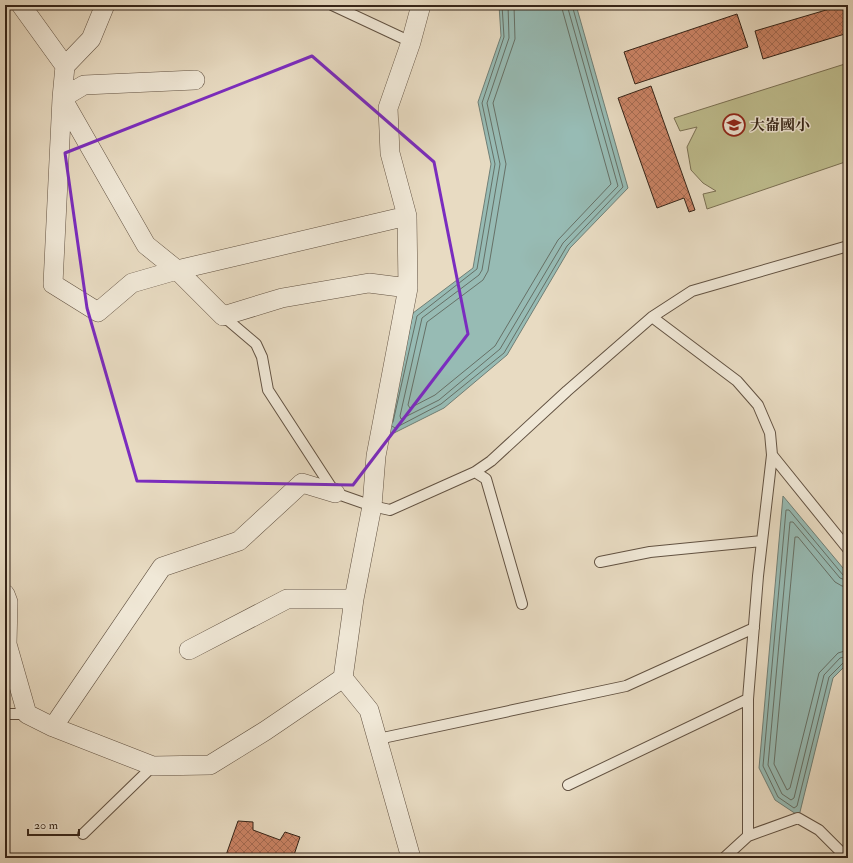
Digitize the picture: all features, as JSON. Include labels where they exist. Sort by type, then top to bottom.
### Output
[{"type":"street","points":[[21,5],[65,66]]},
{"type":"street","points":[[105,5],[91,39],[65,66],[62,98],[53,284],[98,312],[132,283],[177,270],[407,216]]},
{"type":"street","points":[[411,858],[369,710],[343,678],[354,599],[372,506],[376,456],[408,288],[407,216],[390,153],[388,108],[411,42],[421,5]]},
{"type":"street","points":[[62,98],[84,85],[194,80]]},
{"type":"street","points":[[62,98],[146,245],[177,270],[223,316],[282,298],[369,282],[408,288]]},
{"type":"street","points":[[53,727],[162,567],[239,542],[302,483],[335,492]]},
{"type":"street","points":[[5,594],[8,602],[7,644],[27,714],[53,727],[153,766],[210,765],[265,731],[343,678]]},
{"type":"street","points":[[189,650],[287,599],[354,599]]},
{"type":"lane","points":[[332,5],[411,42]]},
{"type":"lane","points":[[223,316],[256,344],[262,357],[268,390],[335,492],[372,506],[390,510],[475,472],[491,461],[567,391],[652,317],[692,291],[848,246]]},
{"type":"lane","points":[[652,317],[737,381],[758,405],[770,433],[772,455],[762,541],[748,699],[748,836]]},
{"type":"lane","points":[[772,455],[848,548]]},
{"type":"lane","points":[[475,472],[486,479],[522,604]]},
{"type":"lane","points":[[600,562],[650,552],[762,541]]},
{"type":"lane","points":[[378,739],[626,686],[754,628]]},
{"type":"lane","points":[[568,785],[748,699]]},
{"type":"lane","points":[[5,714],[27,714]]},
{"type":"lane","points":[[83,834],[153,766]]},
{"type":"lane","points":[[724,858],[748,836],[798,818],[819,830],[847,858]]},
{"type":"highlighted area","points":[[312,56],[434,162],[468,334],[353,485],[137,481],[87,308],[65,153]]},
{"type":"shaded area","points":[[848,63],[848,161],[707,209],[703,194],[716,191],[703,183],[691,170],[687,147],[697,127],[680,131],[674,118]]},
{"type":"water","points":[[499,5],[576,5],[628,188],[570,248],[507,355],[444,408],[386,437],[413,313],[473,268],[491,164],[478,102],[501,36]]},
{"type":"water","points":[[783,496],[848,574],[848,663],[833,678],[799,816],[775,800],[759,768]]},
{"type":"building","points":[[844,5],[848,17],[848,33],[763,59],[755,31]]},
{"type":"building","points":[[737,14],[748,47],[635,84],[624,52]]},
{"type":"building","points":[[651,86],[695,210],[689,212],[684,198],[657,208],[618,98]]},
{"type":"building","points":[[238,821],[253,822],[253,830],[280,840],[285,832],[300,837],[294,855],[302,858],[225,858]]},
{"type":"place","name":"大崙國小","points":[[734,125]]}]
